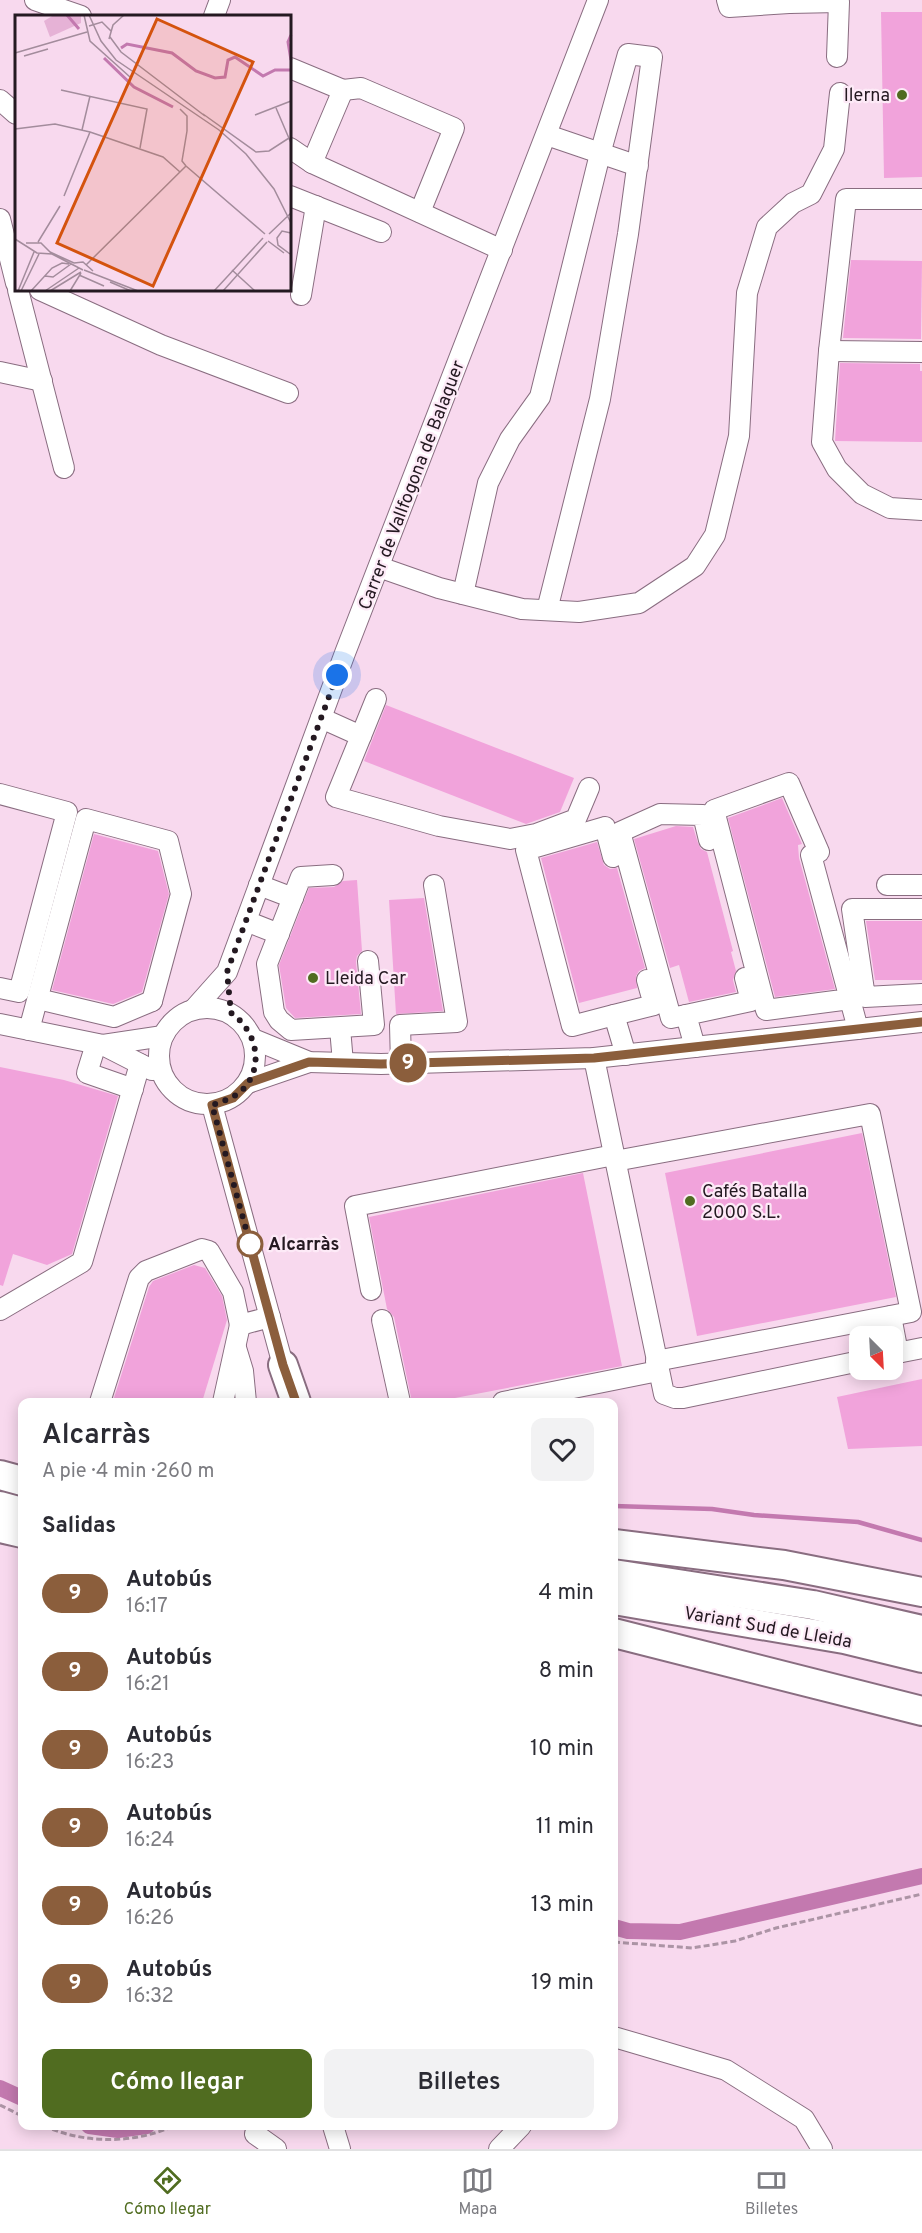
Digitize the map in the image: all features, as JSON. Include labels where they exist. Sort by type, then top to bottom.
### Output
[{"type":"highway","points":[[283,1365],[283,1398]]},
{"type":"highway","points":[[283,1365],[295,1398]]},
{"type":"highway","points":[[0,1464],[18,1467]]},
{"type":"highway","points":[[0,1475],[18,1480]]},
{"type":"highway","points":[[0,1506],[18,1511]]},
{"type":"highway","points":[[0,1528],[18,1532]]},
{"type":"highway","points":[[618,1544],[784,1565],[922,1592]]},
{"type":"highway","name":"Variant Sud de Lleida","points":[[618,1575],[813,1605],[922,1630]]},
{"type":"highway","name":"Variant Sud de Lleida","points":[[618,1601],[844,1639],[922,1658]]},
{"type":"highway","points":[[618,1634],[922,1712]]},
{"type":"street","points":[[34,0],[78,15]]},
{"type":"street","points":[[214,15],[220,0]]},
{"type":"street","name":"Carrer de Vallfogona de Balaguer","points":[[227,972],[321,718],[598,0]]},
{"type":"street","points":[[727,0],[729,7],[789,2],[839,2],[837,57]]},
{"type":"street","points":[[463,594],[488,483],[510,439],[540,397],[600,154],[628,54],[652,57],[628,234],[600,399],[547,610]]},
{"type":"street","points":[[291,68],[343,90],[361,88],[454,129],[420,212]]},
{"type":"street","points":[[312,163],[343,90]]},
{"type":"street","points":[[379,567],[439,588],[522,609],[579,612],[639,603],[695,566],[715,535],[739,436],[747,293],[767,227],[793,203],[811,194],[834,149],[840,93]]},
{"type":"street","points":[[0,100],[15,113]]},
{"type":"street","points":[[547,135],[638,166]]},
{"type":"street","points":[[291,149],[312,163],[502,250]]},
{"type":"street","points":[[291,196],[381,232]]},
{"type":"street","points":[[922,199],[846,199],[829,351],[822,442],[837,469],[862,494],[890,507],[922,510]]},
{"type":"street","points":[[301,295],[315,206]]},
{"type":"street","points":[[0,219],[15,275]]},
{"type":"street","points":[[19,291],[64,468]]},
{"type":"street","points":[[42,291],[161,345],[288,393]]},
{"type":"street","points":[[829,351],[922,352]]},
{"type":"street","points":[[0,372],[42,381]]},
{"type":"street","points":[[376,699],[336,797],[439,826],[510,838],[536,834],[576,819],[589,788]]},
{"type":"street","points":[[321,718],[361,736]]},
{"type":"street","points":[[850,999],[766,1010],[714,810],[789,783],[819,852],[811,855],[850,999],[858,1029]]},
{"type":"street","points":[[0,794],[66,812],[19,992],[0,988]]},
{"type":"street","points":[[660,814],[703,815],[751,1001],[686,1015],[670,1018],[620,831],[660,814]]},
{"type":"street","points":[[29,1030],[86,819],[168,841],[181,894],[152,1001],[167,1030]]},
{"type":"street","points":[[605,827],[654,1005],[614,1015],[572,1026],[526,850],[605,827]]},
{"type":"street","points":[[333,874],[301,877],[267,964],[274,1012],[279,1020],[291,1030],[374,1025],[368,961]]},
{"type":"street","points":[[259,885],[293,898]]},
{"type":"street","points":[[401,1064],[400,1025],[457,1022],[434,885]]},
{"type":"street","points":[[887,885],[922,885]]},
{"type":"street","points":[[922,909],[852,909],[865,997],[922,994]]},
{"type":"street","points":[[246,921],[279,934]]},
{"type":"street","points":[[162,1076],[158,1055],[167,1030],[176,1019],[194,1009],[227,972]]},
{"type":"street","points":[[227,972],[231,1013]]},
{"type":"street","points":[[38,999],[114,1017],[152,1001]]},
{"type":"street","points":[[0,1024],[99,1044],[162,1076],[174,1092],[192,1103],[212,1105],[233,1098],[248,1083],[256,1062],[253,1039],[247,1027],[231,1013],[219,1008],[194,1009]]},
{"type":"street","points":[[614,1015],[626,1054]]},
{"type":"street","points":[[686,1015],[695,1047]]},
{"type":"street","points":[[253,1039],[309,1062],[401,1064],[594,1058],[922,1022]]},
{"type":"street","points":[[340,1028],[343,1063]]},
{"type":"street","points":[[99,1044],[167,1030]]},
{"type":"street","points":[[99,1044],[87,1073],[133,1089]]},
{"type":"street","points":[[594,1058],[664,1394],[683,1398],[849,1363]]},
{"type":"street","points":[[248,1083],[309,1062]]},
{"type":"street","points":[[0,1310],[82,1262],[140,1064]]},
{"type":"street","points":[[212,1105],[283,1365]]},
{"type":"street","points":[[371,1290],[355,1206],[870,1114],[911,1312],[519,1398]]},
{"type":"street","points":[[101,1398],[139,1278],[146,1270],[202,1249],[209,1251],[233,1292],[240,1324],[224,1398]]},
{"type":"street","points":[[891,1316],[892,1326]]},
{"type":"street","points":[[240,1324],[270,1317]]},
{"type":"street","points":[[382,1320],[399,1398]]},
{"type":"street","points":[[236,1346],[243,1371],[246,1398]]},
{"type":"street","points":[[903,1352],[922,1348]]},
{"type":"street","points":[[618,2038],[726,2070],[804,2119],[822,2149]]},
{"type":"street","points":[[334,2130],[340,2149]]},
{"type":"street","points":[[499,2149],[517,2130]]},
{"type":"street","points":[[255,2134],[276,2149]]},
{"type":"path","points":[[618,1942],[692,1948],[735,1941],[776,1928],[922,1894]]},
{"type":"path","points":[[0,2105],[18,2114]]},
{"type":"path","points":[[56,2130],[101,2141],[164,2130]]},
{"type":"building","name":"Ilerna","points":[[881,12],[922,12],[922,177],[884,178]]},
{"type":"building","points":[[851,260],[922,261],[921,339],[843,338]]},
{"type":"building","points":[[840,363],[920,364],[920,371],[922,371],[922,442],[835,441]]},
{"type":"building","points":[[386,705],[574,778],[560,812],[526,824],[364,761]]},
{"type":"building","points":[[782,798],[802,844],[798,845],[799,858],[835,989],[775,997],[728,818]]},
{"type":"building","points":[[676,826],[693,827],[701,849],[707,852],[733,951],[731,952],[736,971],[733,980],[736,992],[689,1002],[679,965],[670,968],[634,839]]},
{"type":"building","points":[[94,834],[158,851],[169,894],[142,992],[113,1004],[52,990]]},
{"type":"building","points":[[597,842],[604,865],[610,869],[617,868],[645,968],[636,976],[637,988],[579,1003],[541,858]]},
{"type":"building","points":[[357,880],[362,951],[357,956],[356,962],[361,1014],[295,1018],[286,1008],[279,965],[309,888],[334,887],[343,881]]},
{"type":"building","points":[[424,898],[443,1011],[396,1014],[389,900]]},
{"type":"building","points":[[866,921],[922,921],[922,980],[875,980]]},
{"type":"building","points":[[0,1067],[64,1080],[118,1096],[72,1254],[47,1265],[13,1254],[3,1286],[0,1285]]},
{"type":"building","points":[[862,1133],[896,1297],[697,1336],[665,1173]]},
{"type":"building","points":[[583,1173],[622,1366],[455,1398],[411,1398],[394,1317],[387,1309],[369,1217]]},
{"type":"building","points":[[194,1265],[205,1268],[222,1296],[227,1320],[203,1398],[114,1398],[149,1287],[153,1281]]},
{"type":"building","points":[[922,1379],[922,1446],[848,1449],[837,1397]]},
{"type":"waterway","points":[[618,1506],[712,1509],[754,1515],[858,1522],[922,1540]]},
{"type":"waterway","points":[[618,1928],[628,1931],[680,1932],[922,1876]]},
{"type":"waterway","points":[[0,2088],[18,2096]]},
{"type":"bus line","name":"9","points":[[295,1398],[283,1365],[212,1105],[233,1098],[248,1083],[309,1062],[381,1064],[594,1058],[922,1022]]},
{"type":"place","name":"Ilerna","points":[[902,95]]},
{"type":"place","name":"Lleida Car","points":[[313,978]]},
{"type":"place","name":"Cafés Batalla 2000 S.L.","points":[[690,1201]]},
{"type":"place","name":"Alcarràs","points":[[250,1244]]},
{"type":"route","points":[[250,1244],[252,1251],[212,1105],[233,1098],[248,1083],[256,1062],[253,1039],[247,1027],[231,1013],[227,972],[337,675]]}]
